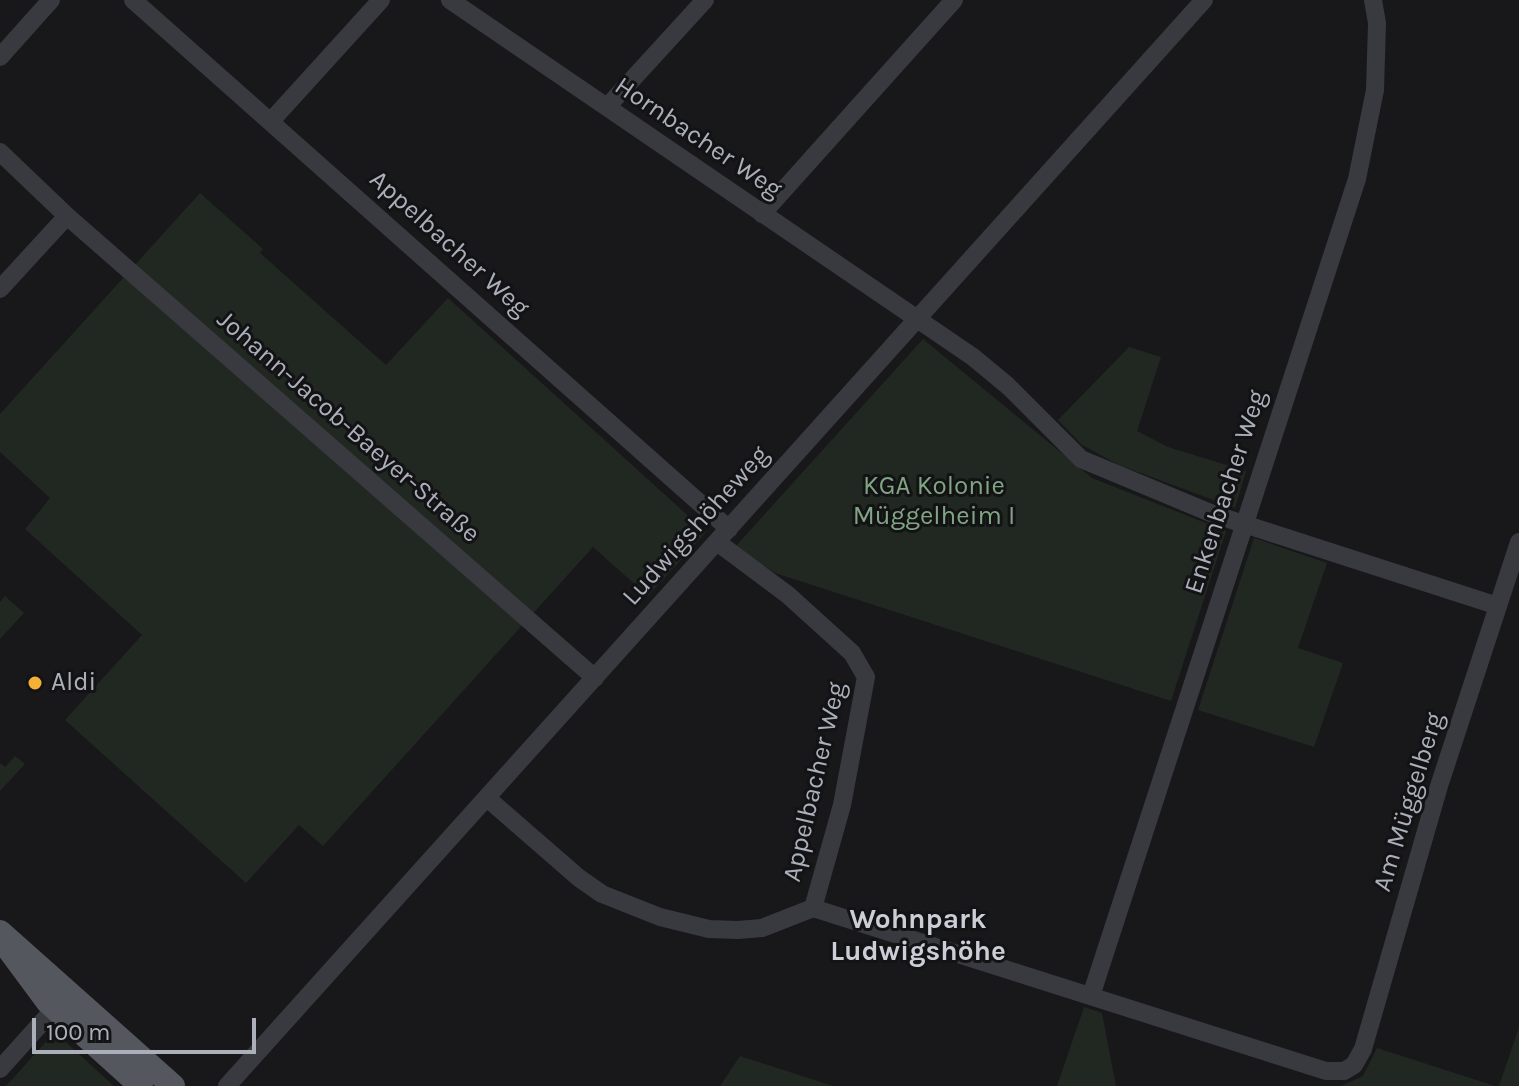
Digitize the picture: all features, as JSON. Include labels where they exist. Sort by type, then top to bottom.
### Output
[{"type":"main road","points":[[0,934],[141,1086]]},
{"type":"main road","points":[[62,1000],[173,1086]]},
{"type":"street","points":[[0,57],[51,0]]},
{"type":"street","name":"Appelbacher Weg","points":[[133,0],[271,121],[852,653],[866,677],[842,805],[813,908]]},
{"type":"street","points":[[271,121],[381,0]]},
{"type":"street","name":"Hornbacher Weg","points":[[450,0],[990,371],[1081,459],[1100,470],[1243,524],[1498,606]]},
{"type":"street","points":[[607,107],[705,0]]},
{"type":"street","points":[[762,214],[954,0]]},
{"type":"street","name":"Ludwigshöheweg","points":[[227,1086],[1204,0]]},
{"type":"street","name":"Enkenbacher Weg","points":[[1091,996],[1357,179],[1375,90],[1377,23],[1373,0]]},
{"type":"street","name":"Johann-Jacob-Baeyer-Straße","points":[[0,152],[67,216],[595,678]]},
{"type":"street","points":[[0,289],[67,216]]},
{"type":"street","name":"Am Müggelberg","points":[[1091,996],[1326,1071],[1344,1071],[1354,1065],[1363,1049],[1439,786],[1519,542]]},
{"type":"street","points":[[487,798],[579,878],[602,894],[660,917],[709,929],[738,930],[762,928],[813,908],[1091,996]]},
{"type":"street","points":[[0,1069],[62,1000]]},
{"type":"green space","points":[[200,193],[263,249],[260,253],[386,365],[448,298],[706,532],[648,596],[593,547],[323,846],[299,825],[246,883],[65,720],[142,635],[25,529],[50,498],[0,452],[0,414]]},
{"type":"green space","name":"KGA Kolonie Müggelheim I","points":[[923,339],[1092,478],[1226,531],[1171,701],[775,573],[735,547]]},
{"type":"green space","name":"KGA Kolonie Müggelheim I","points":[[1129,347],[1161,357],[1137,431],[1168,447],[1246,471],[1235,508],[1119,465],[1082,445],[1058,420]]},
{"type":"green space","points":[[1254,538],[1327,563],[1298,648],[1343,663],[1314,747],[1198,710]]},
{"type":"green space","points":[[5,596],[24,613],[0,639],[0,602]]},
{"type":"green space","points":[[15,756],[25,764],[0,791],[0,763],[5,767]]},
{"type":"green space","points":[[1084,1007],[1102,1013],[1116,1086],[1057,1086]]},
{"type":"green space","points":[[1519,1027],[1519,1086],[1499,1086],[1516,1036]]},
{"type":"green space","points":[[52,1035],[58,1035],[114,1086],[6,1086]]},
{"type":"green space","points":[[1377,1048],[1495,1086],[1341,1086],[1363,1076]]},
{"type":"green space","points":[[740,1056],[833,1086],[720,1086]]},
{"type":"place","name":"Aldi","points":[[35,683]]},
{"type":"district","name":"Wohnpark Ludwigshöhe","points":[[918,936]]}]
